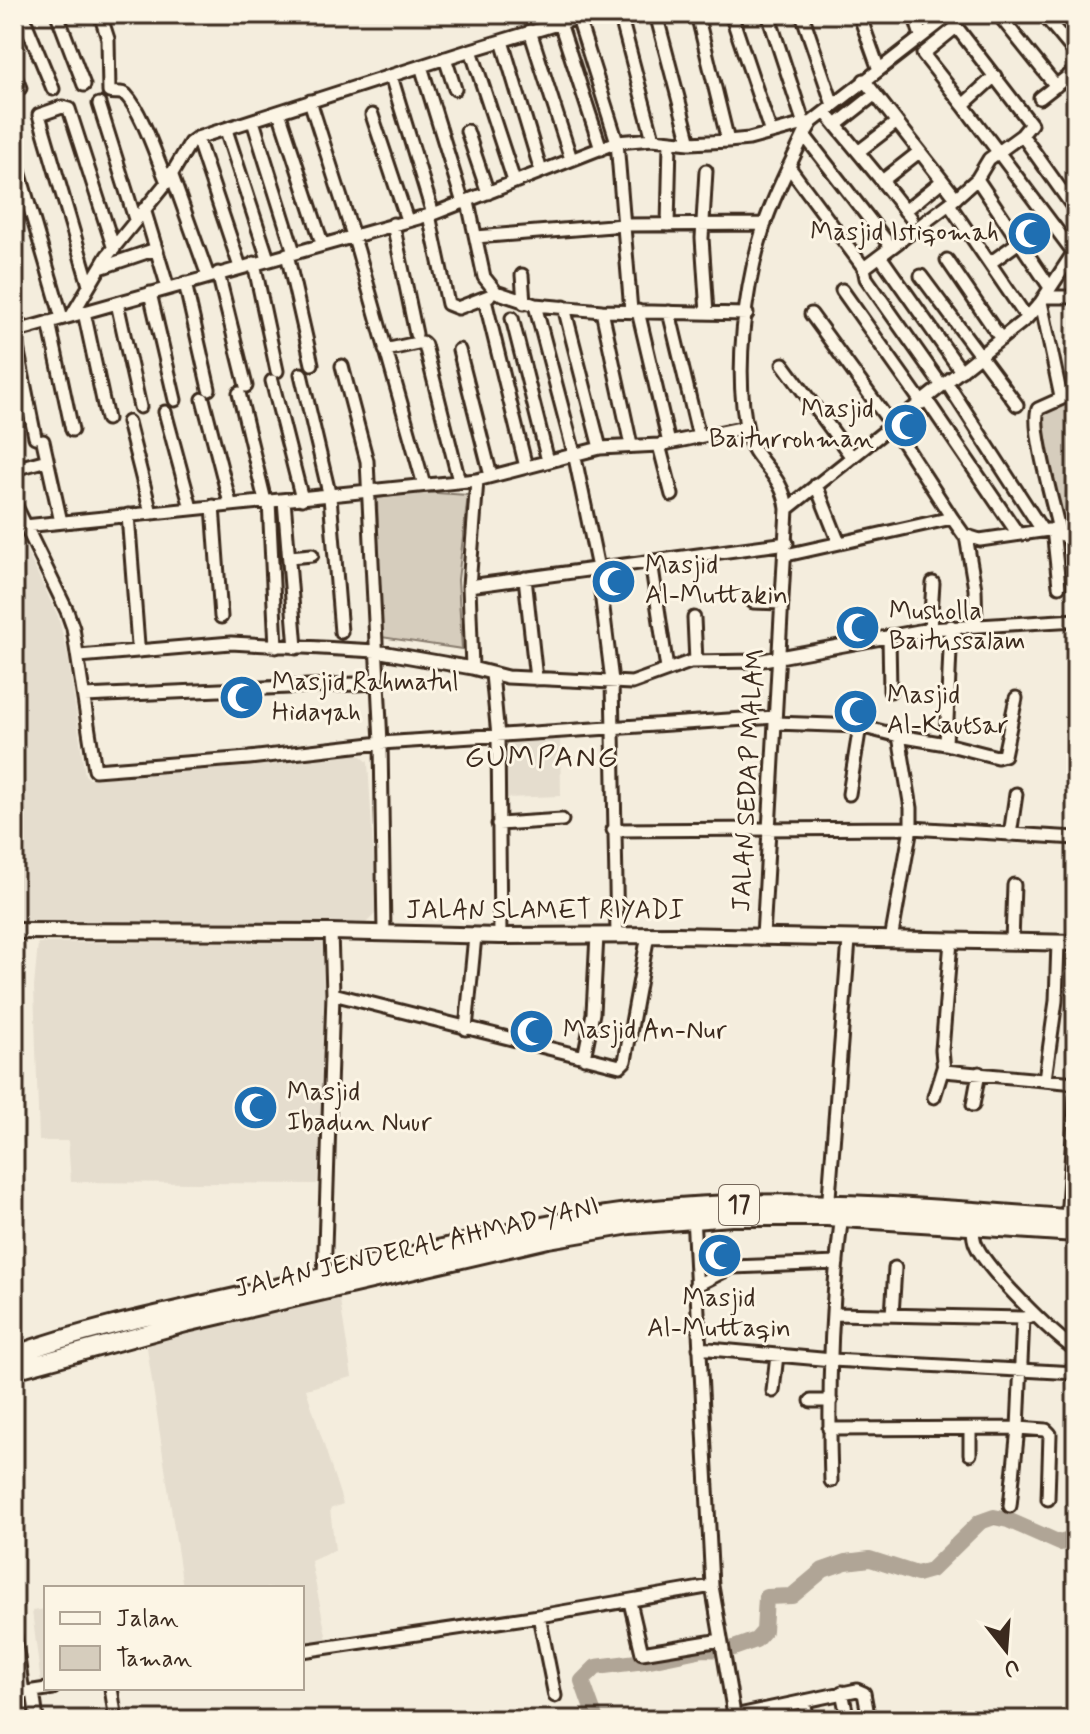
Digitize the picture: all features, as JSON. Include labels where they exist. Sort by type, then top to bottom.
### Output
[{"type":"highway","name":"JALAN JENDERAL AHMAD YANI","points":[[835,1212],[973,1227],[1073,1224]]},
{"type":"highway","name":"JALAN JENDERAL AHMAD YANI","points":[[14,1355],[141,1320],[693,1213],[835,1212],[1073,1224]]},
{"type":"highway","name":"JALAN JENDERAL AHMAD YANI","points":[[14,1370],[325,1284]]},
{"type":"main road","name":"JALAN SLAMET RIYADI","points":[[14,931],[648,935],[1076,943]]},
{"type":"street","points":[[22,14],[53,89]]},
{"type":"street","points":[[57,14],[84,85]]},
{"type":"street","points":[[100,14],[108,39],[109,92],[126,95],[141,121],[213,275],[267,501],[276,647]]},
{"type":"street","points":[[73,315],[99,268],[169,177],[190,143],[197,138],[591,14]]},
{"type":"street","points":[[620,14],[653,139]]},
{"type":"street","points":[[656,14],[690,143]]},
{"type":"street","points":[[697,14],[728,141]]},
{"type":"street","points":[[731,14],[771,133]]},
{"type":"street","points":[[768,14],[807,127],[891,247]]},
{"type":"street","points":[[802,14],[836,125],[908,214],[942,181]]},
{"type":"street","points":[[859,14],[879,70]]},
{"type":"street","points":[[914,14],[929,36]]},
{"type":"street","points":[[61,522],[14,332],[466,203],[514,181],[617,142],[653,139],[690,143],[728,141],[807,127],[864,80],[929,36],[951,14]]},
{"type":"street","points":[[998,14],[1056,86]]},
{"type":"street","points":[[1043,14],[1076,54]]},
{"type":"street","points":[[578,18],[617,142],[634,311],[664,444],[672,495]]},
{"type":"street","points":[[560,23],[601,149]]},
{"type":"street","points":[[864,268],[952,201],[977,179],[989,159],[1029,128],[1029,120],[958,29],[929,36]]},
{"type":"street","points":[[530,31],[571,159]]},
{"type":"street","points":[[787,509],[1027,318],[1075,251],[923,56],[929,36]]},
{"type":"street","points":[[502,41],[541,171]]},
{"type":"street","points":[[471,50],[514,181]]},
{"type":"street","points":[[445,58],[455,89]]},
{"type":"street","points":[[421,66],[466,203],[484,277],[496,292],[529,304],[602,311],[747,314]]},
{"type":"street","points":[[1040,98],[1076,70]]},
{"type":"street","points":[[14,74],[20,88]]},
{"type":"street","points":[[391,76],[431,214],[448,304],[458,308],[485,300],[496,292]]},
{"type":"street","points":[[963,105],[995,76]]},
{"type":"street","points":[[864,80],[942,181],[990,263],[1027,318]]},
{"type":"street","points":[[836,125],[874,95]]},
{"type":"street","points":[[310,101],[424,485]]},
{"type":"street","points":[[99,104],[135,219]]},
{"type":"street","points":[[89,285],[39,115],[62,107],[69,109],[114,249]]},
{"type":"street","points":[[279,112],[322,243]]},
{"type":"street","points":[[372,115],[407,220]]},
{"type":"street","points":[[253,121],[290,253],[312,364]]},
{"type":"street","points":[[858,152],[897,122]]},
{"type":"street","name":"JALAN SEDAP MALAM","points":[[763,937],[787,509],[782,486],[753,447],[746,427],[742,380],[747,314],[756,256],[765,224],[807,127]]},
{"type":"street","points":[[226,130],[268,259]]},
{"type":"street","points":[[467,131],[488,193]]},
{"type":"street","points":[[1022,135],[1076,211]]},
{"type":"street","points":[[197,138],[240,267]]},
{"type":"street","points":[[668,225],[670,142]]},
{"type":"street","points":[[882,181],[919,152]]},
{"type":"street","points":[[14,154],[107,419]]},
{"type":"street","points":[[789,167],[864,268],[866,278],[1051,530],[1076,540]]},
{"type":"street","points":[[706,171],[703,224],[707,313]]},
{"type":"street","points":[[977,179],[1019,242],[1045,295],[1061,397]]},
{"type":"street","points":[[144,209],[168,288]]},
{"type":"street","points":[[393,224],[416,334]]},
{"type":"street","points":[[476,237],[624,225],[765,224]]},
{"type":"street","points":[[990,263],[1019,242]]},
{"type":"street","points":[[99,268],[156,249]]},
{"type":"street","points":[[880,256],[961,371]]},
{"type":"street","points":[[947,260],[1001,339]]},
{"type":"street","points":[[254,263],[302,499]]},
{"type":"street","points":[[522,275],[574,453],[598,568],[612,681],[617,935]]},
{"type":"street","points":[[921,276],[1017,405]]},
{"type":"street","points":[[185,283],[230,503]]},
{"type":"street","points":[[842,290],[1018,534]]},
{"type":"street","points":[[150,293],[175,400]]},
{"type":"street","points":[[1045,295],[1076,297]]},
{"type":"street","points":[[485,300],[526,467]]},
{"type":"street","points":[[117,303],[140,407]]},
{"type":"street","points":[[564,307],[600,448]]},
{"type":"street","points":[[602,311],[631,445]]},
{"type":"street","points":[[669,312],[699,437]]},
{"type":"street","points":[[811,314],[891,424],[966,536],[975,589],[976,626]]},
{"type":"street","points":[[512,318],[548,461]]},
{"type":"street","points":[[49,322],[72,430]]},
{"type":"street","points":[[385,350],[416,342],[425,345],[459,481]]},
{"type":"street","points":[[459,350],[491,476]]},
{"type":"street","points":[[783,364],[851,456]]},
{"type":"street","points":[[342,366],[367,461],[381,743],[384,933]]},
{"type":"street","points":[[301,374],[330,497],[341,632]]},
{"type":"street","points":[[1059,586],[1036,418],[1038,409],[1076,392]]},
{"type":"street","points":[[165,412],[191,508]]},
{"type":"street","points":[[128,422],[151,513]]},
{"type":"street","points":[[25,526],[477,480],[574,453],[664,444],[746,427]]},
{"type":"street","points":[[14,469],[47,460]]},
{"type":"street","points":[[472,668],[469,586],[477,480]]},
{"type":"street","points":[[816,485],[839,543]]},
{"type":"street","points":[[284,500],[296,648]]},
{"type":"street","points":[[14,502],[67,611],[79,656],[93,767],[99,771],[381,743],[775,720],[860,726],[997,757],[1004,755],[1016,698]]},
{"type":"street","points":[[213,506],[221,617]]},
{"type":"street","points":[[128,515],[138,645]]},
{"type":"street","points":[[469,586],[651,561],[839,543],[952,518]]},
{"type":"street","points":[[966,536],[980,540],[1051,530]]},
{"type":"street","points":[[290,557],[312,555]]},
{"type":"street","points":[[651,561],[667,669]]},
{"type":"street","points":[[525,578],[536,679]]},
{"type":"street","points":[[930,629],[933,583]]},
{"type":"street","points":[[753,602],[782,603]]},
{"type":"street","points":[[694,618],[696,662]]},
{"type":"street","points":[[79,656],[231,643],[376,651],[492,674],[536,679],[637,682],[667,669],[696,662],[758,661],[951,626],[1076,620]]},
{"type":"street","points":[[946,744],[951,626]]},
{"type":"street","points":[[889,636],[890,691]]},
{"type":"street","points":[[492,674],[498,736],[500,936]]},
{"type":"street","points":[[84,696],[378,683]]},
{"type":"street","points":[[849,794],[860,726]]},
{"type":"street","points":[[891,940],[911,828],[911,808],[899,736]]},
{"type":"street","points":[[1010,835],[1016,794]]},
{"type":"street","points":[[498,824],[562,820]]},
{"type":"street","points":[[613,830],[911,828],[1076,838]]},
{"type":"street","points":[[1012,942],[1014,885]]},
{"type":"street","points":[[325,1284],[333,994],[331,932]]},
{"type":"street","points":[[584,1058],[593,1013],[597,935]]},
{"type":"street","points":[[333,994],[620,1066],[625,1061],[648,935]]},
{"type":"street","points":[[466,1029],[475,936]]},
{"type":"street","points":[[831,1481],[829,1429],[837,1263],[835,1212],[849,940]]},
{"type":"street","points":[[934,1097],[943,1068],[951,941]]},
{"type":"street","points":[[1045,1079],[1056,1001],[1058,943]]},
{"type":"street","points":[[943,1068],[947,1072],[1076,1083]]},
{"type":"street","points":[[973,1105],[979,1073]]},
{"type":"street","points":[[1073,1224],[1076,1095]]},
{"type":"street","points":[[693,1213],[712,1586],[735,1718],[857,1690],[864,1693],[869,1720]]},
{"type":"street","points":[[973,1227],[974,1240],[981,1254],[1029,1317],[1076,1350]]},
{"type":"street","points":[[695,1286],[732,1267],[837,1263]]},
{"type":"street","points":[[892,1315],[895,1268]]},
{"type":"street","points":[[834,1314],[1029,1317]]},
{"type":"street","points":[[1010,1506],[1021,1371],[1029,1317]]},
{"type":"street","points":[[699,1348],[832,1360],[1076,1373]]},
{"type":"street","points":[[773,1391],[777,1355]]},
{"type":"street","points":[[811,1401],[831,1401]]},
{"type":"street","points":[[829,1429],[1046,1430],[1050,1434],[1048,1499]]},
{"type":"street","points":[[970,1429],[970,1454]]},
{"type":"street","points":[[304,1651],[630,1602],[712,1586]]},
{"type":"street","points":[[630,1602],[642,1653],[721,1642]]},
{"type":"street","points":[[539,1616],[555,1696]]},
{"type":"street","points":[[15,1636],[23,1693],[37,1720]]},
{"type":"street","points":[[23,1693],[44,1690]]},
{"type":"street","points":[[111,1690],[116,1720]]},
{"type":"street","points":[[842,1692],[848,1720]]},
{"type":"street","points":[[804,1701],[808,1720]]},
{"type":"shaded area","points":[[14,525],[58,616],[68,655],[85,775],[90,779],[356,752],[368,762],[377,912],[366,923],[14,921]]},
{"type":"shaded area","points":[[560,733],[561,796],[505,798],[503,735]]},
{"type":"shaded area","points":[[330,941],[330,1068],[317,1184],[71,1182],[68,1141],[39,1141],[34,987],[38,943]]},
{"type":"shaded area","points":[[339,1294],[352,1377],[306,1389],[343,1504],[330,1509],[335,1550],[311,1561],[327,1640],[304,1643],[304,1586],[183,1586],[146,1341]]},
{"type":"shaded area","points":[[44,1609],[44,1683],[41,1684],[32,1611]]},
{"type":"green space","points":[[1076,393],[1076,531],[1072,531],[1066,526],[1034,414]]},
{"type":"green space","points":[[421,492],[468,495],[458,580],[462,649],[381,637],[377,498]]},
{"type":"waterway","points":[[596,1720],[582,1681],[596,1667],[703,1649],[728,1650],[756,1640],[764,1631],[766,1597],[792,1596],[823,1570],[846,1562],[870,1559],[917,1574],[931,1570],[980,1522],[994,1517],[1060,1543],[1076,1538]]},
{"type":"place","name":"Masjid Istiqomah","points":[[1030,233]]},
{"type":"place","name":"Masjid Baiturrohman","points":[[905,425]]},
{"type":"place","name":"Masjid Al-Muttakin","points":[[614,581]]},
{"type":"place","name":"Musholla Baitussalam","points":[[858,627]]},
{"type":"place","name":"Masjid Rahmatul Hidayah","points":[[241,698]]},
{"type":"place","name":"Masjid Al-Kautsar","points":[[856,711]]},
{"type":"place","name":"Masjid An-Nur","points":[[532,1031]]},
{"type":"place","name":"Masjid Ibadun Nuur","points":[[256,1108]]},
{"type":"place","name":"Masjid Al-Muttaqin","points":[[719,1256]]},
{"type":"district","name":"GUMPANG","points":[[542,757]]}]
